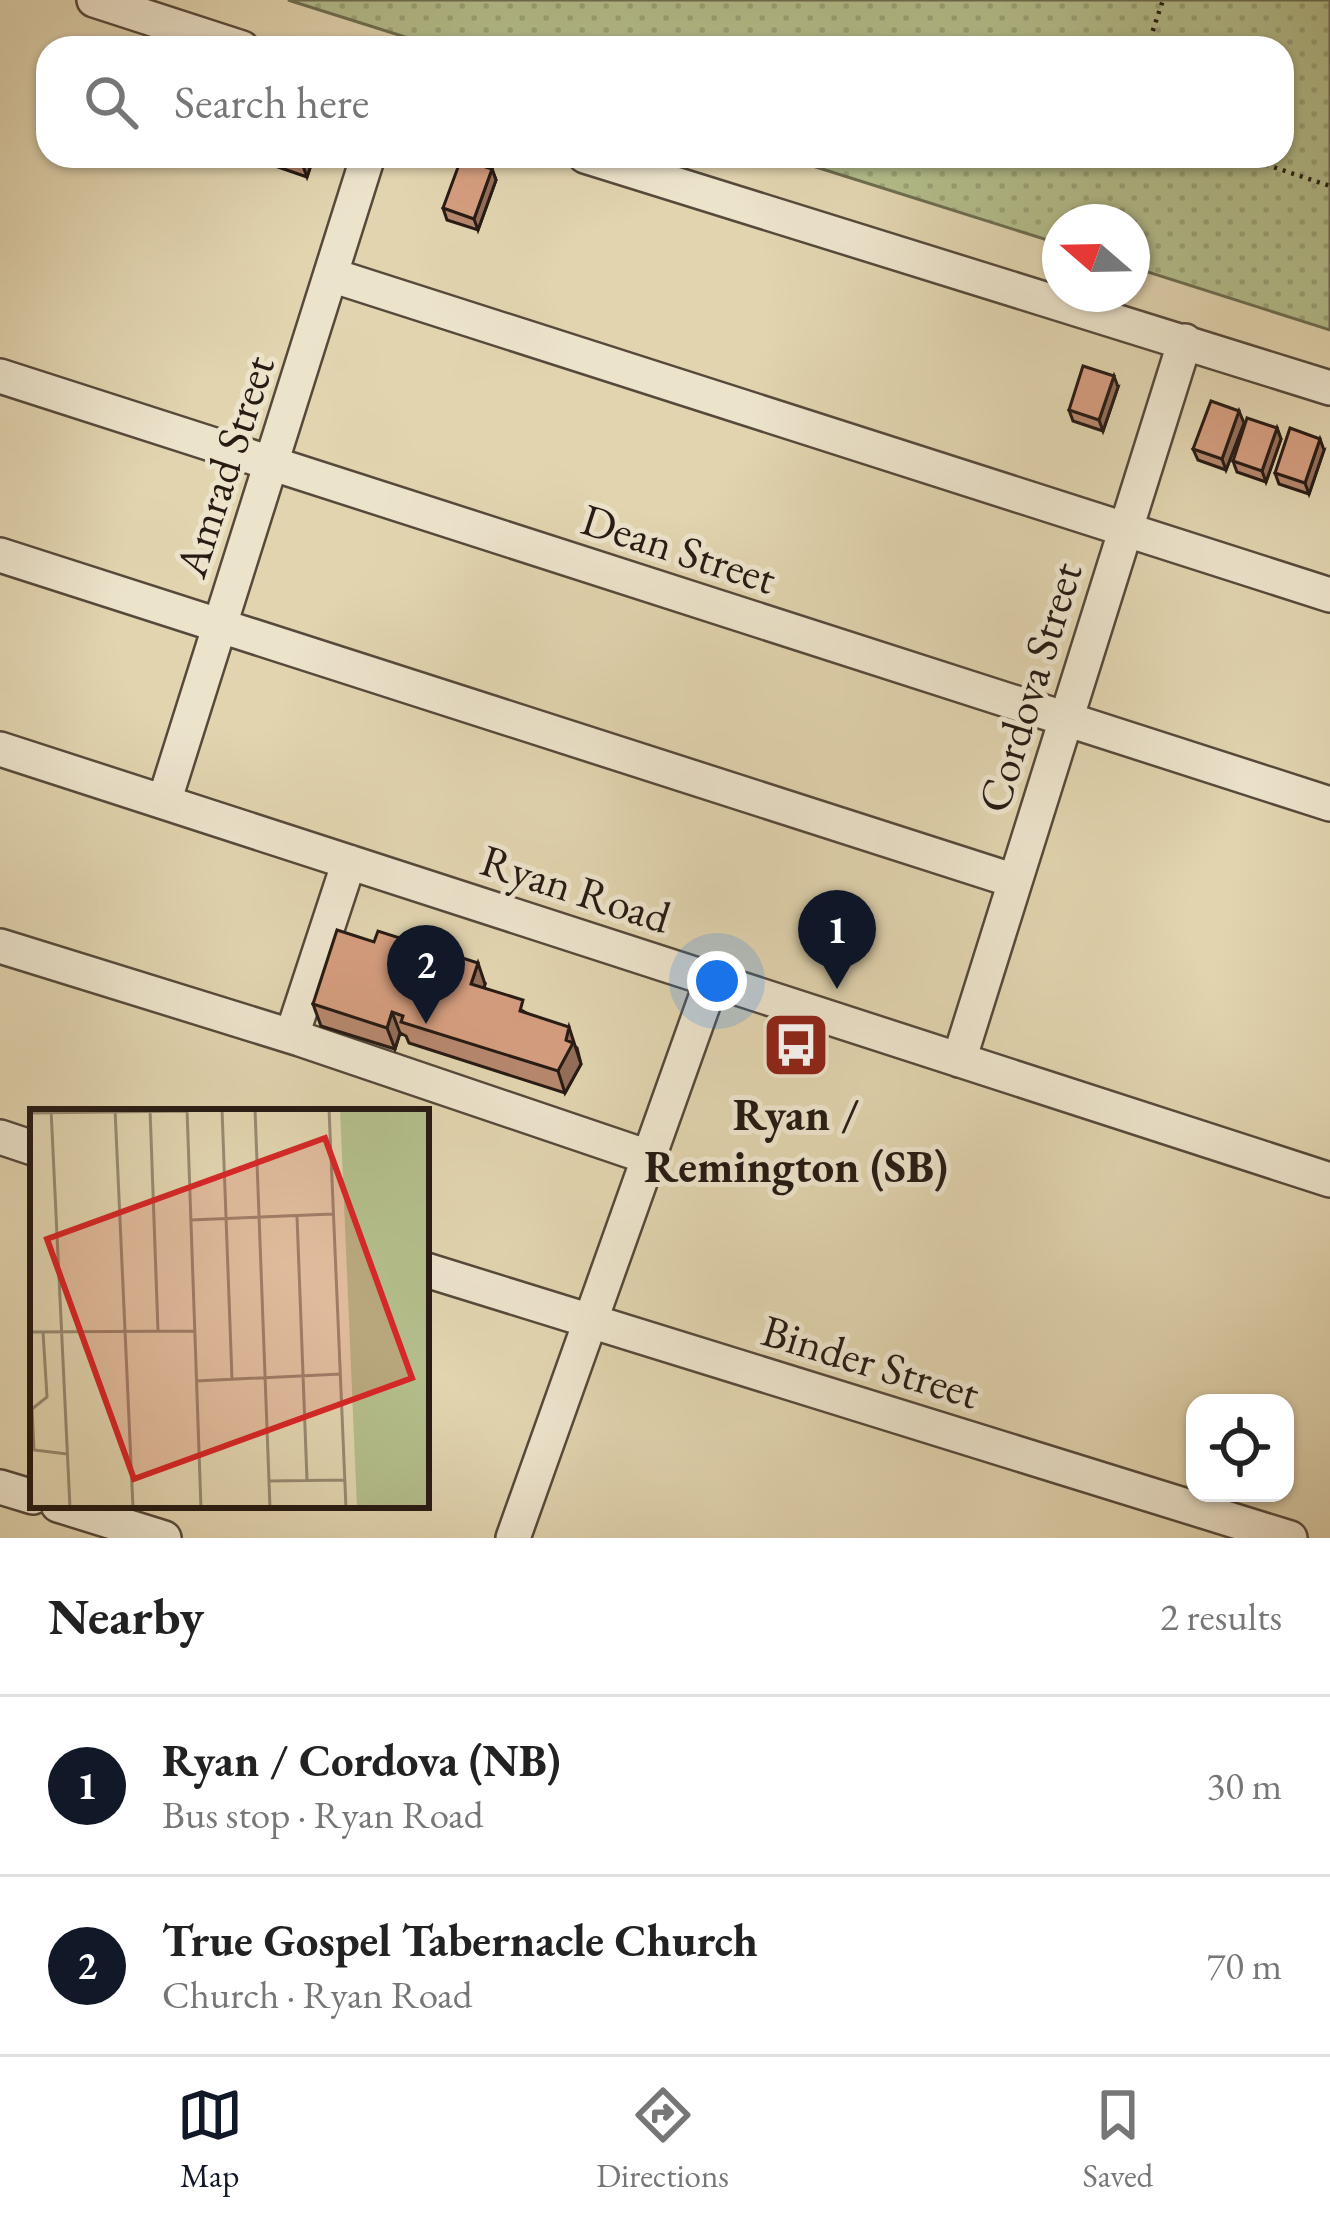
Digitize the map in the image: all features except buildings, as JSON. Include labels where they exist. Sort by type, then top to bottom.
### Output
[{"type":"street","points":[[94,0],[205,36]]},
{"type":"street","name":"Amrad Street","points":[[164,802],[364,168]]},
{"type":"street","points":[[624,168],[1330,388]]},
{"type":"street","points":[[331,275],[1330,595]]},
{"type":"street","name":"Cordova Street","points":[[958,1060],[1185,340]]},
{"type":"street","name":"Dean Street","points":[[0,376],[1330,804]]},
{"type":"street","points":[[0,555],[1016,881]]},
{"type":"street","name":"Ryan Road","points":[[0,749],[1330,1180]]},
{"type":"street","points":[[300,1039],[296,1026],[349,862]]},
{"type":"street","points":[[0,946],[300,1039],[649,1157]]},
{"type":"street","points":[[513,1538],[712,980]]},
{"type":"street","points":[[0,1137],[30,1147]]},
{"type":"street","name":"Binder Street","points":[[429,1271],[1290,1538]]},
{"type":"street","points":[[0,1487],[30,1496]]},
{"type":"street","points":[[68,1508],[164,1538]]},
{"type":"path","points":[[1151,36],[1162,0]]},
{"type":"path","points":[[1276,168],[1330,186]]},
{"type":"green space","points":[[288,0],[1330,0],[1330,330],[1150,273],[1150,204],[1042,204],[1042,238],[819,168],[1294,168],[1294,36],[402,36]]},
{"type":"place","name":"Ryan / Cordova (NB)","points":[[837,989]]},
{"type":"place","name":"True Gospel Tabernacle Church","points":[[426,1024]]},
{"type":"place","name":"Ryan / Remington (SB)","points":[[796,1045]]}]
